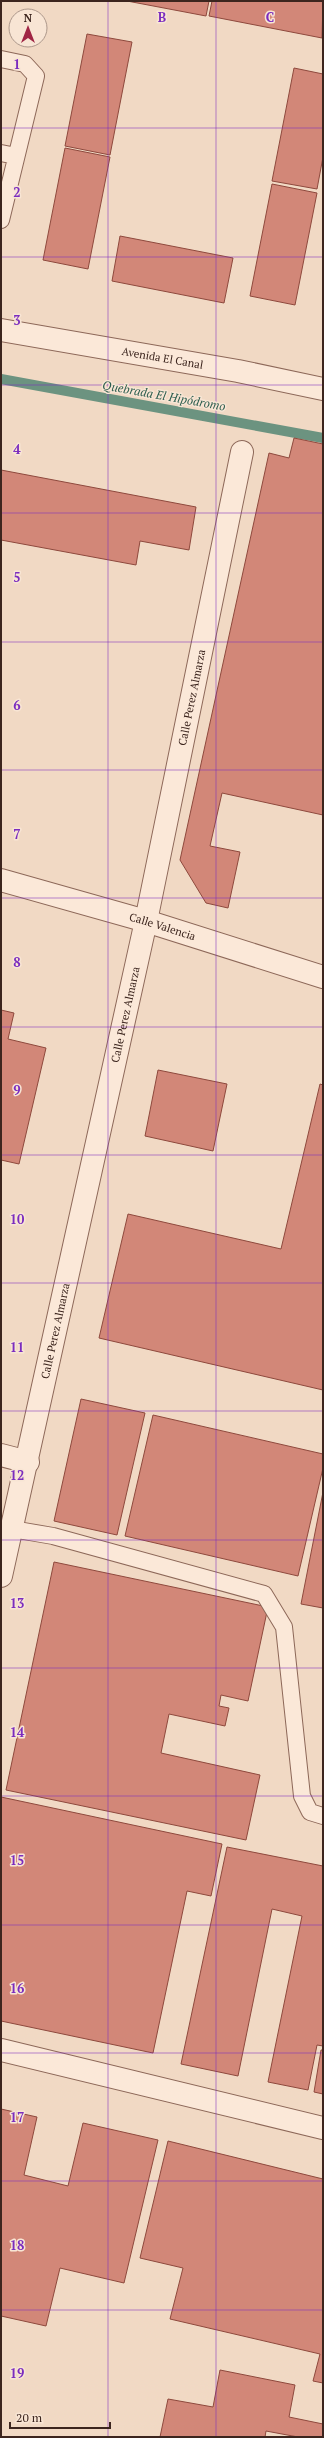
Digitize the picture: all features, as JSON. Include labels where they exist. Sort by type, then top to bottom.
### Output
[{"type":"street","name":"Avenida El Canal","points":[[1,330],[238,371],[323,389]]},
{"type":"street","name":"Calle Perez Almarza","points":[[1,1576],[28,1462],[146,921],[242,452]]},
{"type":"street","name":"Calle Valencia","points":[[1,880],[146,921],[323,977]]},
{"type":"street","points":[[1,1455],[28,1462]]},
{"type":"street","points":[[1,2050],[323,2128]]},
{"type":"lane","points":[[1,59],[25,64],[36,76],[9,154],[1,220]]},
{"type":"lane","points":[[12,1529],[53,1536],[264,1594],[284,1627],[302,1796],[310,1812],[323,1816]]},
{"type":"building","points":[[127,1],[209,1],[206,16]]},
{"type":"building","points":[[212,1],[323,1],[322,38],[209,16]]},
{"type":"building","points":[[87,34],[132,42],[110,155],[65,146]]},
{"type":"building","points":[[294,68],[323,74],[323,157],[317,189],[272,181]]},
{"type":"building","points":[[65,148],[110,157],[88,269],[43,260]]},
{"type":"building","points":[[272,184],[317,193],[295,305],[250,296]]},
{"type":"building","points":[[120,236],[233,258],[224,303],[112,281]]},
{"type":"building","points":[[294,438],[323,444],[323,815],[222,793],[210,846],[240,852],[228,908],[206,903],[180,860],[269,453],[289,458]]},
{"type":"building","points":[[1,470],[196,507],[189,550],[140,541],[136,565],[1,540]]},
{"type":"building","points":[[1,1010],[14,1013],[8,1039],[46,1048],[19,1164],[1,1160]]},
{"type":"building","points":[[158,1070],[227,1084],[213,1151],[145,1136]]},
{"type":"building","points":[[320,1084],[323,1085],[323,1390],[99,1338],[128,1214],[281,1249]]},
{"type":"building","points":[[81,1399],[145,1413],[117,1535],[54,1521]]},
{"type":"building","points":[[153,1415],[323,1454],[323,1468],[298,1576],[125,1536]]},
{"type":"building","points":[[323,1492],[323,1608],[301,1604]]},
{"type":"building","points":[[54,1562],[268,1607],[248,1701],[221,1695],[219,1706],[229,1708],[225,1726],[169,1714],[161,1753],[260,1775],[246,1840],[6,1790]]},
{"type":"building","points":[[1,1797],[222,1844],[211,1896],[187,1891],[153,2053],[1,2021]]},
{"type":"building","points":[[227,1847],[323,1866],[323,2046],[317,2045],[308,2090],[268,2082],[302,1916],[272,1909],[238,2076],[181,2064]]},
{"type":"building","points":[[321,2050],[323,2050],[323,2094],[314,2092]]},
{"type":"building","points":[[1,2109],[37,2117],[24,2175],[68,2186],[83,2123],[158,2140],[124,2283],[60,2268],[46,2326],[1,2316]]},
{"type":"building","points":[[168,2141],[323,2179],[323,2383],[313,2381],[320,2354],[170,2319],[183,2268],[140,2258]]},
{"type":"building","points":[[220,2370],[295,2385],[289,2417],[323,2424],[323,2437],[298,2437],[266,2431],[265,2437],[160,2437],[168,2399],[213,2407]]},
{"type":"waterway","name":"Quebrada El Hipódromo","points":[[1,379],[323,438]]}]
